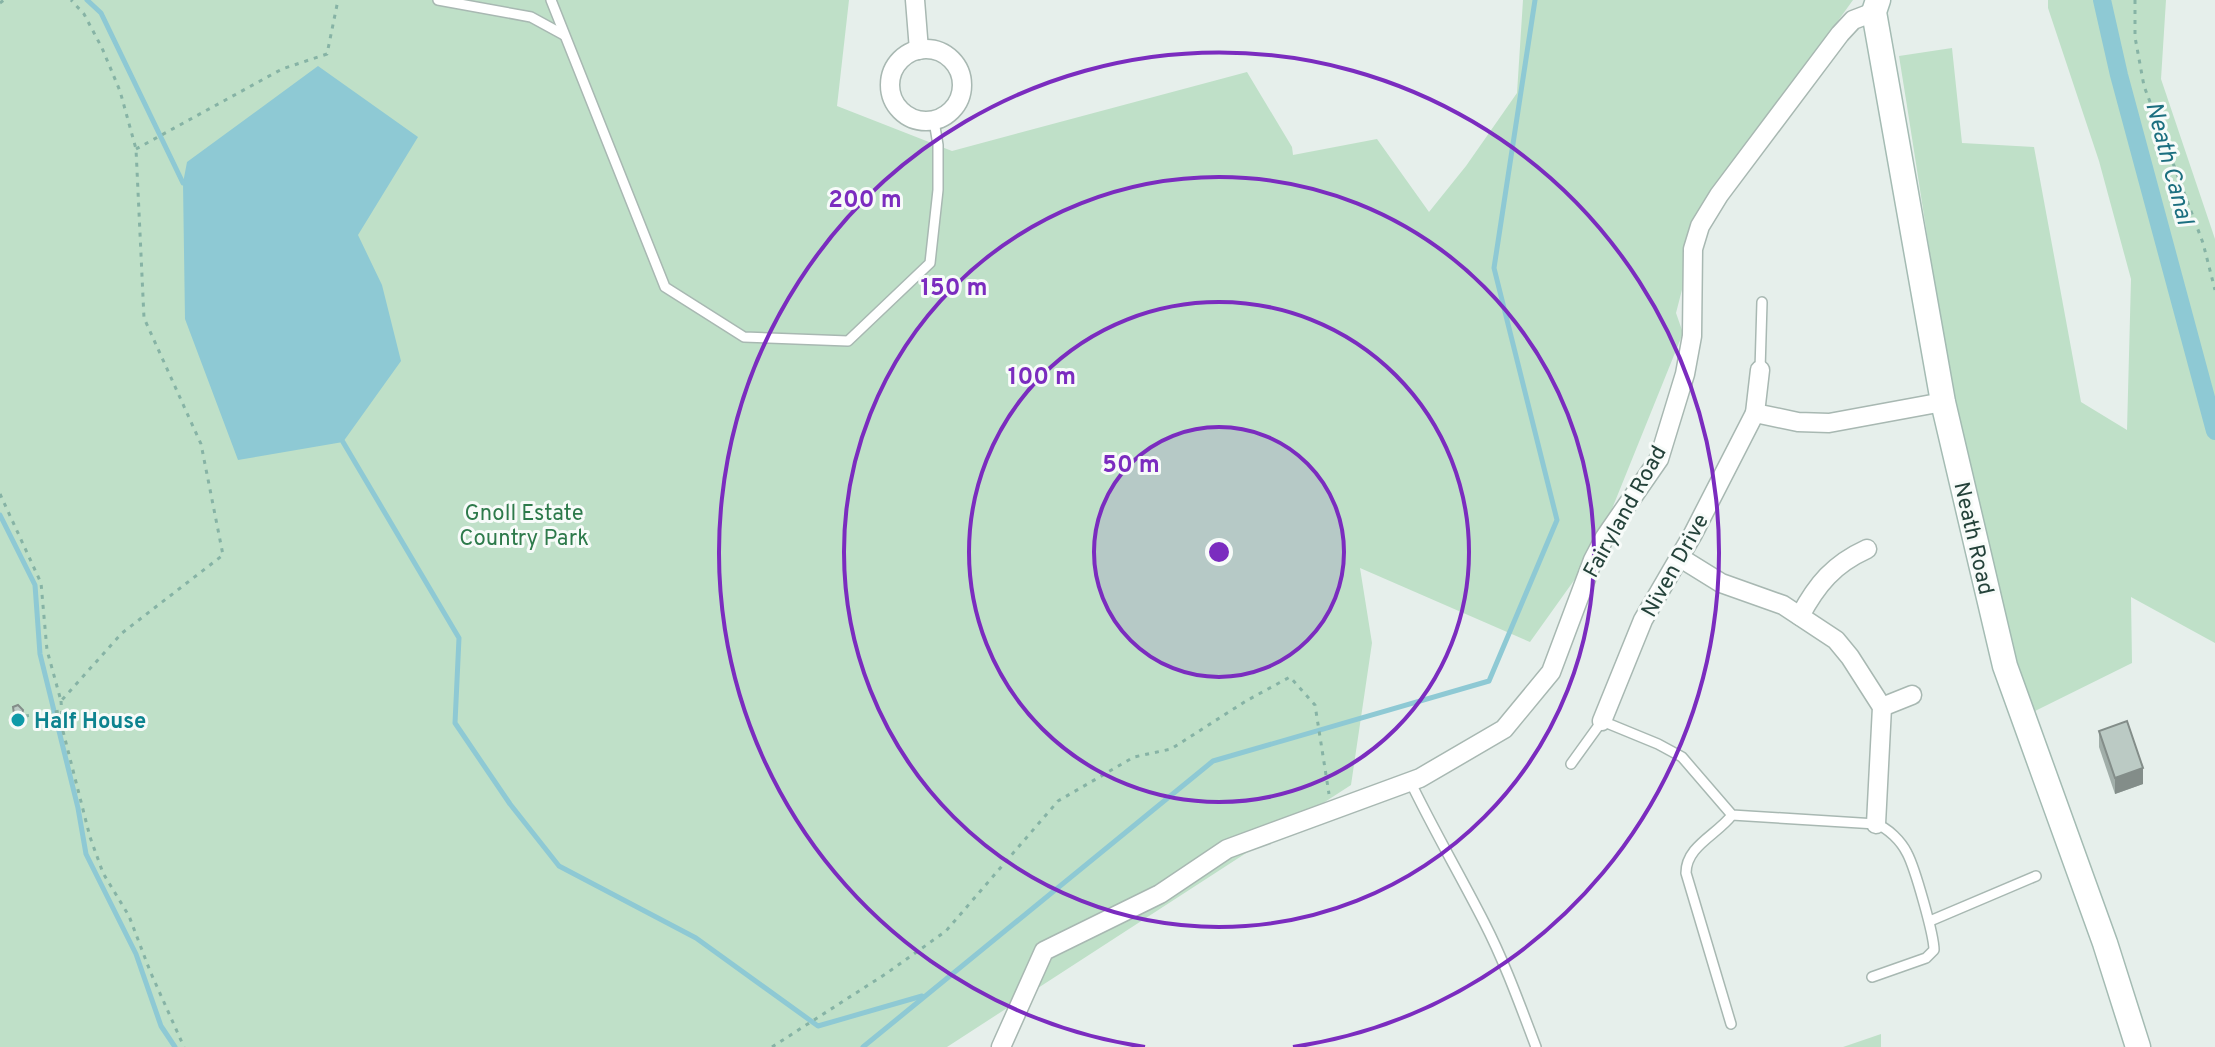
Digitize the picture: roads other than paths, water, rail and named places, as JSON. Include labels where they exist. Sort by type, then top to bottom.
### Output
[{"type":"main road","name":"Neath Road","points":[[1876,6],[1943,402],[2005,666],[2105,943],[2138,1047]]},
{"type":"street","points":[[915,0],[919,50]]},
{"type":"street","name":"Fairyland Road","points":[[1001,1047],[1044,951],[1160,894],[1227,849],[1410,781],[1504,729],[1551,672],[1593,560],[1605,537],[1659,459],[1685,374],[1692,336],[1693,249],[1700,226],[1719,195],[1840,34],[1853,20],[1876,6]]},
{"type":"street","points":[[932,49],[944,53],[960,72],[963,86],[953,110],[934,121],[922,121],[899,110],[890,92],[890,79],[895,67],[903,58],[919,50],[932,49]]},
{"type":"street","points":[[1760,370],[1755,413],[1798,422],[1829,423],[1943,402]]},
{"type":"street","name":"Niven Drive","points":[[1602,721],[1643,620],[1755,413]]},
{"type":"street","points":[[1800,616],[1814,589],[1827,573],[1847,558],[1867,549]]},
{"type":"street","points":[[1679,557],[1721,583],[1783,605],[1836,640],[1850,657],[1882,707],[1876,824]]},
{"type":"street","points":[[1882,707],[1912,695]]},
{"type":"lane","points":[[438,0],[531,17],[564,35]]},
{"type":"lane","points":[[551,0],[665,287],[744,337],[848,341],[930,263],[938,190],[938,145],[934,121]]},
{"type":"lane","points":[[1760,370],[1762,302]]},
{"type":"lane","points":[[1571,764],[1602,721],[1682,757],[1732,815],[1886,827],[1907,854],[1930,921],[1934,950],[1926,958],[1872,977]]},
{"type":"lane","points":[[1410,781],[1485,923],[1514,987],[1536,1047]]},
{"type":"lane","points":[[1731,1024],[1686,873],[1686,862],[1693,851],[1723,827],[1732,815]]},
{"type":"lane","points":[[1930,921],[2036,876]]},
{"type":"water","points":[[318,66],[418,137],[358,235],[382,285],[401,361],[343,442],[238,460],[185,319],[183,183],[187,162]]},
{"type":"waterway","points":[[87,0],[101,13],[183,183]]},
{"type":"waterway","points":[[863,1047],[1213,761],[1489,681],[1557,520],[1494,268],[1535,0]]},
{"type":"waterway","name":"Neath Canal","points":[[2102,0],[2119,75],[2215,431]]},
{"type":"waterway","points":[[343,442],[459,638],[455,723],[510,804],[559,866],[696,938],[818,1026],[922,996]]},
{"type":"waterway","points":[[0,515],[35,585],[40,654],[78,808],[86,854],[136,954],[161,1026],[175,1047]]},
{"type":"place","name":"Half House","points":[[18,720]]},
{"type":"park label","name":"Gnoll Estate Country Park","points":[[524,524]]}]
